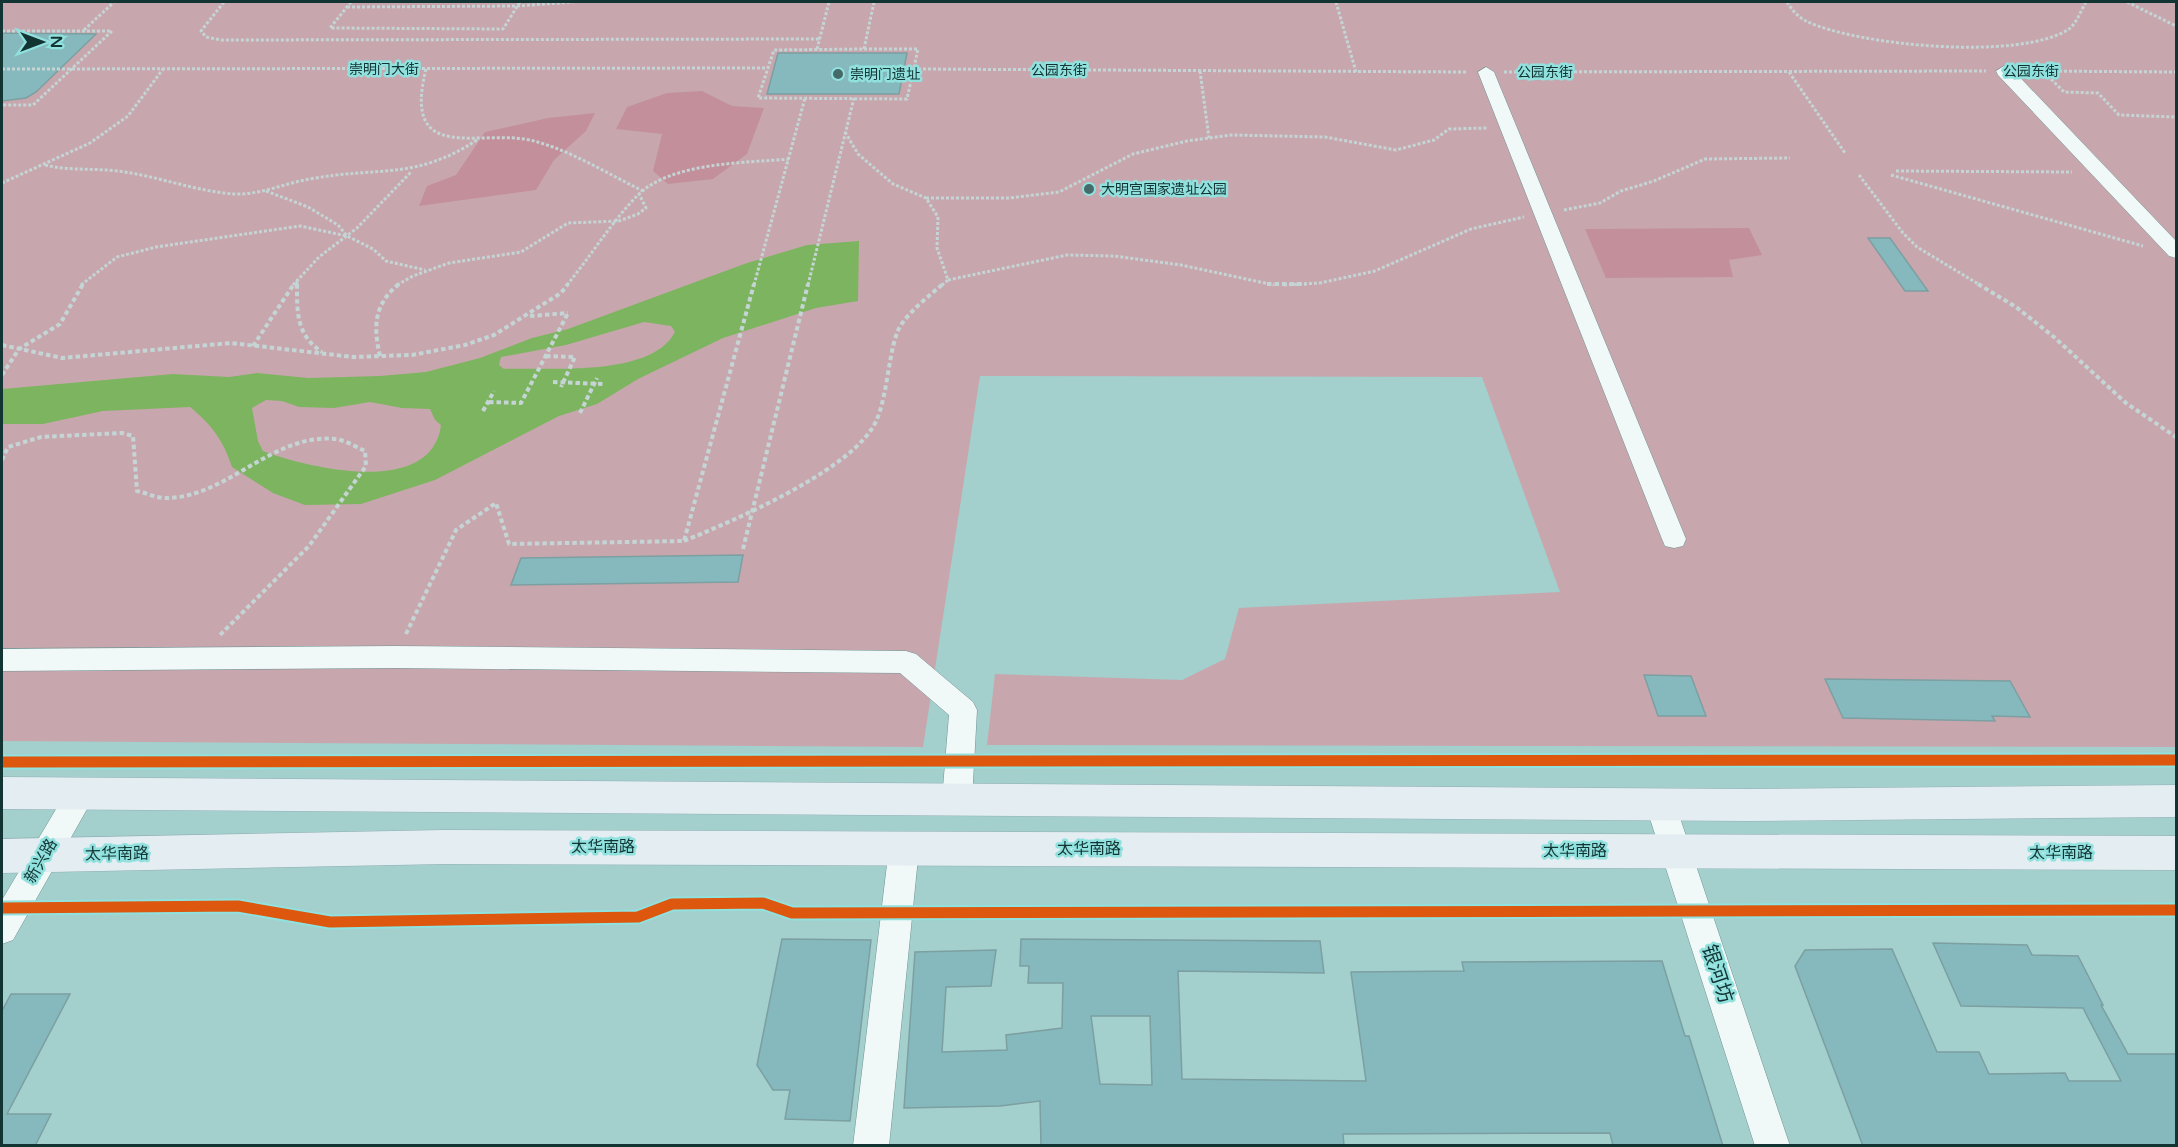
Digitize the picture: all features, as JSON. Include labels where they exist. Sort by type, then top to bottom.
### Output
[{"type":"main road","points":[[2,793],[1748,805],[2176,801]]},
{"type":"main road","name":"太华南路","points":[[2,856],[444,847],[2176,853]]},
{"type":"street","points":[[2004,71],[2176,251]]},
{"type":"street","points":[[1486,72],[1674,540]]},
{"type":"street","points":[[2,660],[396,657],[906,662],[963,710],[957,800]]},
{"type":"street","name":"新兴路","points":[[2,929],[81,793]]},
{"type":"street","name":"银河坊","points":[[1660,803],[1773,1146]]},
{"type":"street","points":[[872,1146],[904,848]]},
{"type":"path","points":[[84,30],[114,2]]},
{"type":"path","points":[[224,2],[204,24],[201,32],[206,37],[221,39],[819,39]]},
{"type":"path","points":[[351,2],[330,28],[503,29],[520,2]]},
{"type":"path","points":[[346,7],[517,6],[573,2]]},
{"type":"path","points":[[817,49],[829,2]]},
{"type":"path","points":[[864,49],[874,2]]},
{"type":"path","points":[[1336,2],[1356,72]]},
{"type":"path","points":[[1787,2],[1797,15],[1806,21],[1836,32],[1923,44],[2002,48],[2044,39],[2070,29],[2085,2]]},
{"type":"path","points":[[2127,2],[2176,26]]},
{"type":"path","points":[[2,31],[112,31],[33,105],[2,105]]},
{"type":"path","points":[[864,49],[918,49],[907,99],[758,98],[774,50],[864,49]]},
{"type":"path","points":[[2,183],[90,143],[128,116],[163,69]]},
{"type":"path","points":[[380,356],[374,337],[375,316],[381,300],[396,285],[451,262],[513,254],[533,248],[564,223],[618,221],[638,217],[646,208],[641,193],[572,154],[533,141],[508,136],[459,140],[439,133],[427,122],[419,108],[420,90],[426,69]]},
{"type":"path","points":[[1200,71],[1209,138]]},
{"type":"path","points":[[1789,71],[1845,153]]},
{"type":"path","points":[[2043,71],[2064,92],[2098,93],[2119,115],[2176,117]]},
{"type":"path","points":[[684,542],[805,98]]},
{"type":"path","points":[[743,549],[854,98]]},
{"type":"path","points":[[845,132],[858,154],[893,184],[926,198],[1009,198],[1059,192],[1083,182],[1133,154],[1209,138],[1231,135],[1294,135],[1325,137],[1396,150],[1434,140],[1449,129],[1509,128]]},
{"type":"path","points":[[45,165],[65,171],[113,171],[141,174],[238,194],[265,191],[331,174],[411,171],[458,155],[477,140]]},
{"type":"path","points":[[396,657],[456,530],[496,503],[509,544],[684,542],[752,513],[839,461],[872,430],[882,401],[897,332],[921,303],[948,280],[1066,255],[1114,256],[1181,265],[1276,286],[1320,283],[1375,271],[1471,229],[1600,203],[1621,191],[1654,181],[1705,159],[1790,158]]},
{"type":"path","points":[[2,345],[62,358],[231,343],[326,354],[380,356],[412,355],[465,345],[494,335],[529,316],[561,293],[641,193],[680,173],[763,160],[789,159]]},
{"type":"path","points":[[253,346],[297,280],[319,257],[347,236],[411,171]]},
{"type":"path","points":[[1896,171],[2102,172]]},
{"type":"path","points":[[1859,175],[1903,233],[1917,247],[2016,307],[2054,337],[2126,403],[2176,437]]},
{"type":"path","points":[[1890,175],[2134,245],[2176,251]]},
{"type":"path","points":[[265,191],[308,207],[338,225],[347,236]]},
{"type":"path","points":[[926,198],[938,218],[937,248],[948,280]]},
{"type":"path","points":[[2,375],[19,349],[60,324],[79,287],[117,257],[156,247],[211,241],[300,226],[347,236],[373,249],[386,261],[428,270]]},
{"type":"path","points":[[297,280],[299,328],[307,345],[326,354]]},
{"type":"path","points":[[489,402],[521,403],[568,313],[529,316]]},
{"type":"path","points":[[546,356],[575,357],[561,387]]},
{"type":"path","points":[[580,414],[597,378]]},
{"type":"path","points":[[553,382],[603,384]]},
{"type":"path","points":[[483,411],[494,391]]},
{"type":"path","points":[[2,460],[8,447],[41,437],[122,433],[133,436],[137,491],[150,498],[192,496],[303,441],[350,441],[365,451],[366,466],[309,546],[196,660]]},
{"type":"shaded area","name":"大明宫国家遗址公园","points":[[2,2],[2176,2],[2176,747],[987,745],[995,674],[1182,680],[1225,659],[1239,608],[1560,592],[1482,377],[980,376],[923,747],[2,741]]},
{"type":"shaded area","points":[[702,91],[732,106],[764,108],[747,154],[713,179],[668,184],[653,171],[662,134],[616,129],[627,107],[667,93]]},
{"type":"shaded area","points":[[595,113],[586,131],[554,160],[536,190],[419,206],[427,186],[456,175],[485,132],[548,118]]},
{"type":"shaded area","points":[[1749,228],[1762,255],[1729,260],[1733,277],[1606,278],[1585,229]]},
{"type":"shaded area","points":[[859,241],[858,301],[816,308],[723,338],[638,379],[597,404],[559,416],[435,480],[361,504],[305,505],[273,493],[232,467],[216,434],[190,407],[103,411],[43,424],[2,424],[2,389],[173,374],[229,377],[257,373],[308,378],[426,372],[480,358],[532,338],[568,329],[747,263],[807,245]],"holes":[[[644,322],[671,326],[675,332],[663,347],[644,357],[622,363],[572,369],[504,369],[499,365],[501,357],[566,345]],[[266,400],[282,401],[299,407],[334,408],[370,402],[402,408],[430,409],[435,420],[441,425],[433,448],[416,462],[393,470],[366,472],[337,469],[283,458],[263,451],[258,441],[252,408]]]},
{"type":"building","points":[[2,33],[96,34],[36,92],[26,98],[2,101]]},
{"type":"building","name":"崇明门遗址","points":[[778,53],[907,53],[899,94],[767,94]]},
{"type":"building","points":[[1868,238],[1890,238],[1928,291],[1905,291]]},
{"type":"building","points":[[743,555],[738,582],[511,585],[521,558]]},
{"type":"building","points":[[1644,675],[1691,676],[1706,716],[1658,716]]},
{"type":"building","points":[[1825,679],[2010,681],[2030,717],[1992,716],[1995,721],[1843,718]]},
{"type":"building","points":[[782,939],[871,940],[850,1121],[785,1119],[790,1090],[773,1090],[757,1065]]},
{"type":"building","points":[[1021,939],[1320,941],[1324,973],[1178,971],[1182,1079],[1366,1081],[1351,972],[1464,971],[1462,962],[1662,961],[1685,1036],[1689,1036],[1723,1146],[1613,1146],[1610,1133],[1343,1134],[1344,1146],[1041,1146],[1040,1101],[1000,1106],[904,1108],[915,952],[996,950],[991,986],[946,987],[942,1052],[1007,1050],[1006,1035],[1062,1028],[1063,983],[1028,983],[1029,966],[1020,966]],"holes":[[[1091,1016],[1150,1016],[1152,1085],[1100,1084]]]},
{"type":"building","points":[[1933,943],[2027,945],[2032,955],[2078,956],[2128,1054],[2176,1054],[2176,1146],[1863,1146],[1795,966],[1805,950],[1892,949],[1937,1052],[1979,1052],[1989,1074],[2065,1073],[2069,1081],[2121,1081],[2083,1008],[1961,1006]]},
{"type":"building","points":[[11,994],[70,994],[7,1114],[51,1114],[35,1146],[2,1146],[2,1011]]},
{"type":"cycle path","points":[[2,762],[2176,760]]},
{"type":"cycle path","points":[[2,908],[238,906],[330,922],[638,917],[672,904],[763,903],[792,913],[2176,910]]},
{"type":"place","name":"崇明门遗址","points":[[838,74]]},
{"type":"place","name":"大明宫国家遗址公园","points":[[1089,189]]}]
